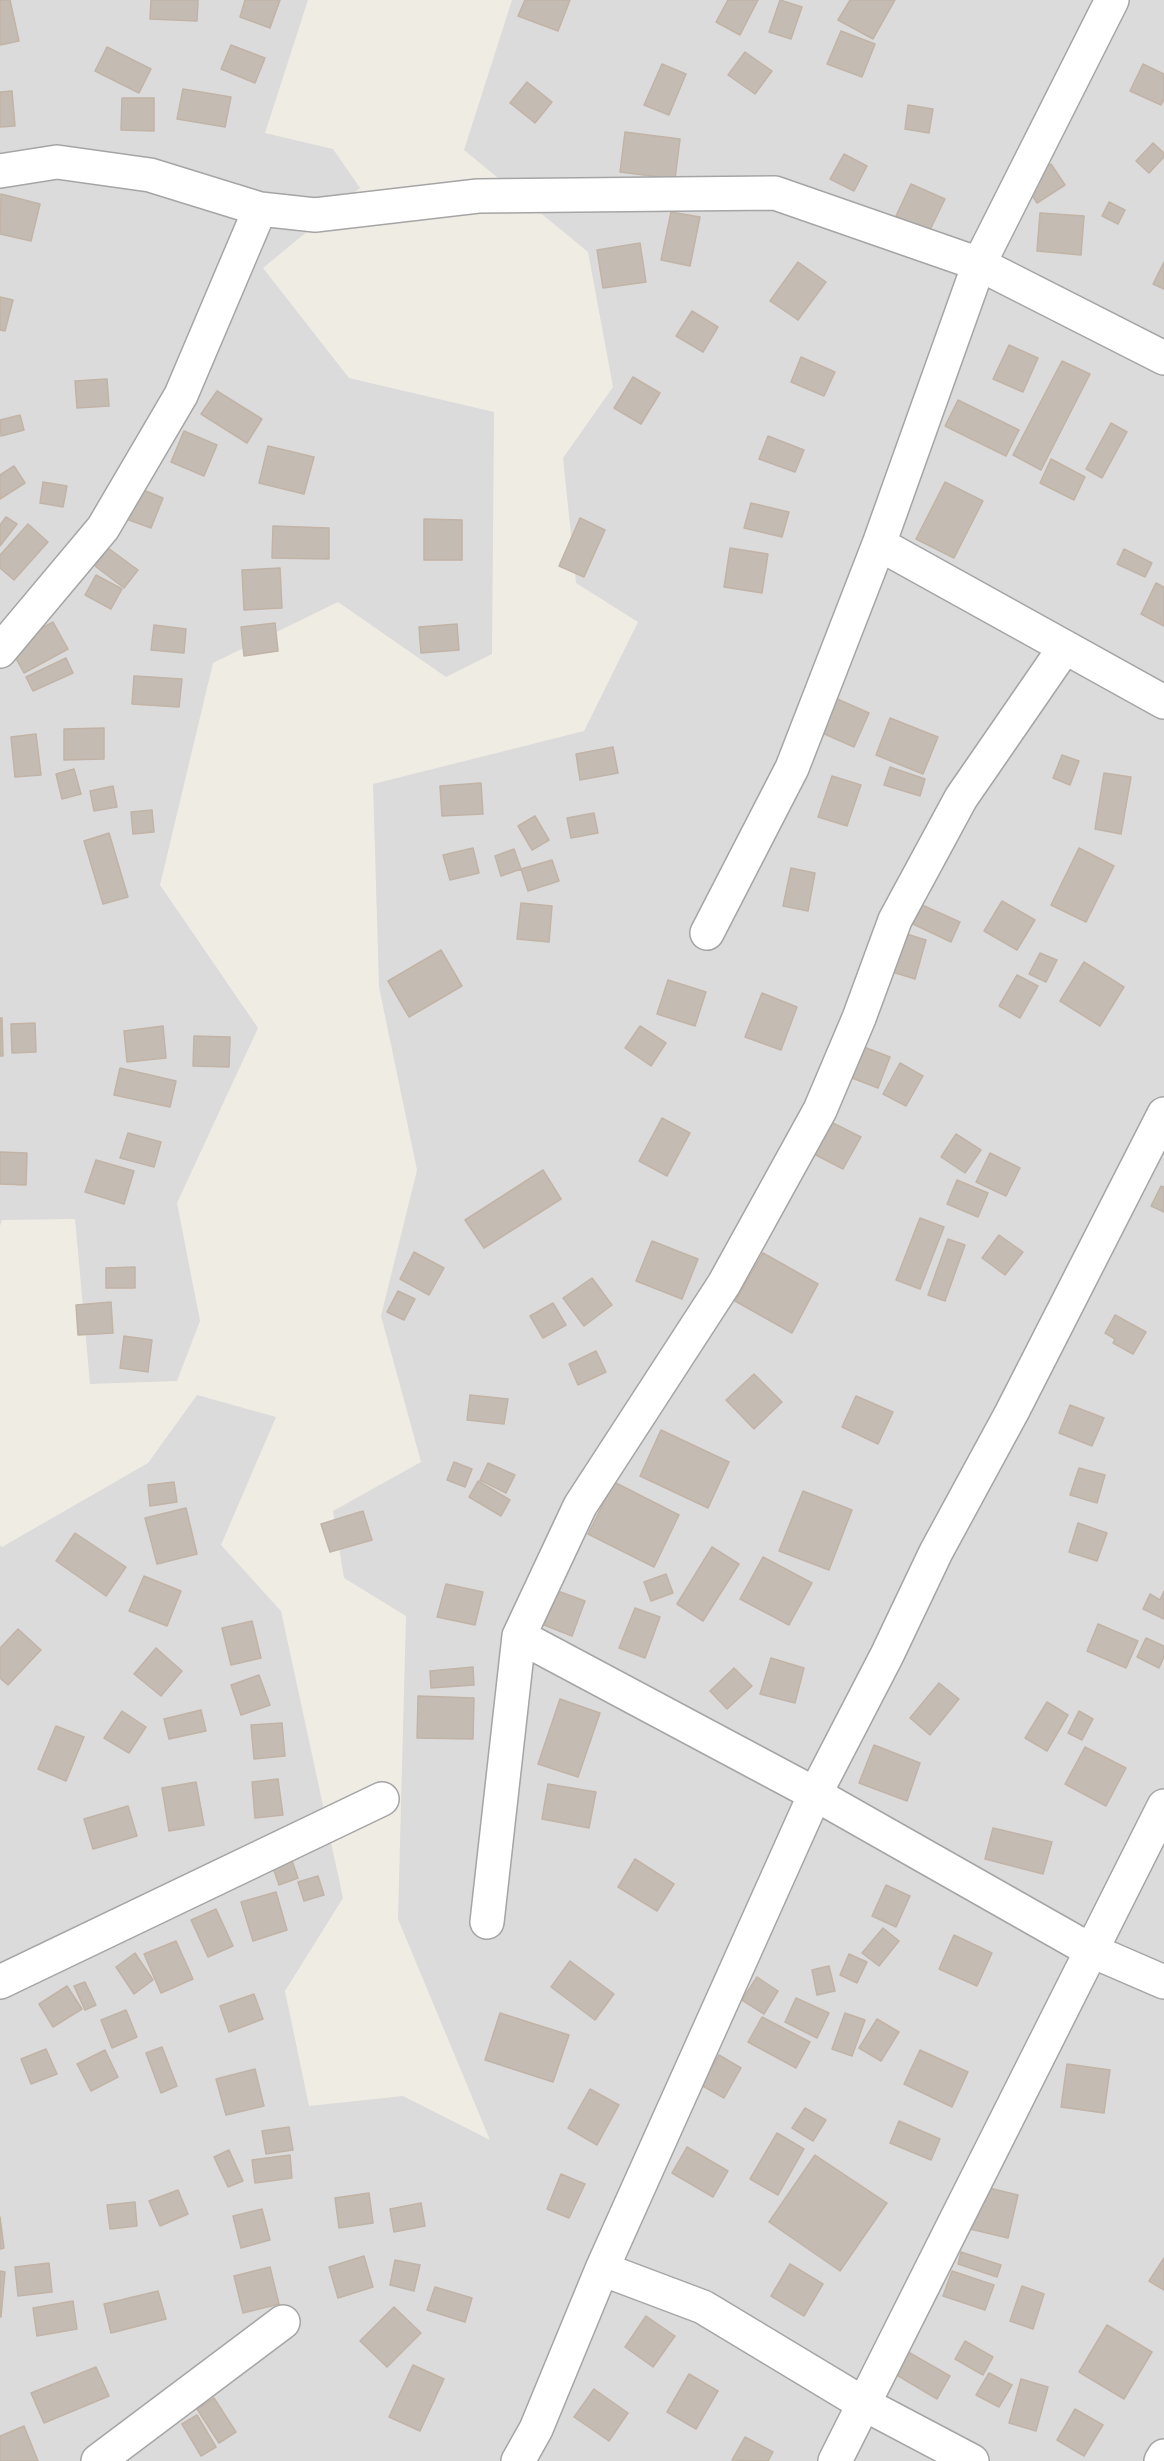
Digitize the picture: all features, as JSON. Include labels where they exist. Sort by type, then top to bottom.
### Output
[{"type":"street","points":[[707,933],[792,768],[879,544],[979,264],[1112,0]]},
{"type":"street","points":[[0,171],[57,162],[150,175],[260,210],[315,214],[478,196],[775,193],[979,264],[1164,358]]},
{"type":"street","points":[[0,651],[103,528],[181,395],[260,210]]},
{"type":"street","points":[[879,544],[1164,702]]},
{"type":"street","points":[[487,1922],[519,1636],[580,1506],[724,1284],[820,1110],[859,1018],[895,920],[961,798],[1065,646]]},
{"type":"street","points":[[518,2461],[536,2429],[602,2270],[815,1794],[887,1655],[936,1552],[1017,1401],[1164,1114]]},
{"type":"street","points":[[519,1636],[815,1794],[1090,1950],[1164,1982]]},
{"type":"street","points":[[0,1982],[382,1799]]},
{"type":"street","points":[[835,2461],[1164,1806]]},
{"type":"street","points":[[602,2270],[703,2307],[864,2404],[972,2461]]},
{"type":"street","points":[[98,2461],[283,2322]]},
{"type":"street","points":[[1161,2461],[1164,2456]]},
{"type":"shaded area","points":[[0,0],[308,0],[265,133],[333,149],[360,188],[263,268],[349,378],[494,412],[492,654],[446,677],[338,602],[213,663],[160,885],[258,1028],[177,1203],[200,1321],[177,1381],[90,1384],[75,1219],[2,1220],[0,1226]]},
{"type":"shaded area","points":[[512,0],[1164,0],[1164,2461],[0,2461],[0,1545],[2,1547],[148,1463],[197,1395],[276,1417],[221,1545],[281,1611],[343,1898],[285,1991],[309,2106],[403,2096],[490,2140],[398,1919],[406,1616],[344,1578],[333,1511],[421,1462],[381,1316],[417,1170],[379,987],[373,784],[584,731],[638,622],[576,583],[563,458],[613,387],[588,252],[464,150]]},
{"type":"building","points":[[0,0],[10,0],[19,41],[0,45]]},
{"type":"building","points":[[151,0],[198,0],[197,21],[150,19]]},
{"type":"building","points":[[245,0],[280,0],[270,28],[240,17]]},
{"type":"building","points":[[525,0],[570,0],[558,31],[518,16]]},
{"type":"building","points":[[728,0],[758,0],[740,35],[716,22]]},
{"type":"building","points":[[780,0],[802,7],[791,39],[769,32]]},
{"type":"building","points":[[850,0],[895,0],[873,39],[838,20]]},
{"type":"building","points":[[841,31],[875,44],[862,77],[827,64]]},
{"type":"building","points":[[231,45],[265,58],[255,83],[221,69]]},
{"type":"building","points":[[107,47],[151,69],[139,93],[95,71]]},
{"type":"building","points":[[745,52],[772,71],[755,94],[728,75]]},
{"type":"building","points":[[662,64],[686,74],[669,115],[644,105]]},
{"type":"building","points":[[1143,64],[1164,74],[1164,99],[1161,105],[1130,91]]},
{"type":"building","points":[[527,82],[552,102],[535,123],[510,103]]},
{"type":"building","points":[[183,89],[231,97],[225,127],[177,119]]},
{"type":"building","points":[[12,91],[15,126],[0,127],[0,92]]},
{"type":"building","points":[[122,98],[154,98],[154,131],[121,130]]},
{"type":"building","points":[[908,105],[933,109],[929,133],[905,129]]},
{"type":"building","points":[[625,132],[680,139],[675,179],[620,172]]},
{"type":"building","points":[[1153,143],[1164,153],[1164,157],[1149,173],[1136,161]]},
{"type":"building","points":[[844,154],[867,166],[854,191],[830,179]]},
{"type":"building","points":[[1051,164],[1065,185],[1037,203],[1024,182]]},
{"type":"building","points":[[911,184],[945,199],[929,232],[896,216]]},
{"type":"building","points":[[1,194],[40,204],[31,241],[0,234]]},
{"type":"building","points":[[1109,202],[1125,210],[1118,224],[1102,216]]},
{"type":"building","points":[[671,212],[700,217],[690,266],[661,260]]},
{"type":"building","points":[[1040,213],[1084,216],[1081,255],[1037,251]]},
{"type":"building","points":[[640,243],[646,282],[603,288],[597,250]]},
{"type":"building","points":[[798,262],[826,282],[798,320],[770,301]]},
{"type":"building","points":[[1164,262],[1164,289],[1153,284]]},
{"type":"building","points":[[0,297],[13,300],[5,331],[0,330]]},
{"type":"building","points":[[692,311],[718,327],[703,352],[676,336]]},
{"type":"building","points":[[1009,345],[1038,358],[1023,392],[993,379]]},
{"type":"building","points":[[801,357],[835,372],[824,396],[791,382]]},
{"type":"building","points":[[1062,361],[1090,374],[1041,470],[1013,455]]},
{"type":"building","points":[[633,377],[660,393],[641,424],[614,408]]},
{"type":"building","points":[[107,379],[109,406],[77,408],[75,381]]},
{"type":"building","points":[[217,391],[262,419],[247,443],[201,414]]},
{"type":"building","points":[[958,400],[1019,430],[1006,456],[945,426]]},
{"type":"building","points":[[20,415],[24,430],[1,436],[0,420]]},
{"type":"building","points":[[1111,423],[1127,432],[1102,478],[1086,469]]},
{"type":"building","points":[[184,431],[217,445],[204,476],[171,462]]},
{"type":"building","points":[[768,436],[804,450],[795,472],[759,459]]},
{"type":"building","points":[[268,446],[314,457],[304,494],[259,483]]},
{"type":"building","points":[[1051,459],[1085,477],[1074,500],[1040,483]]},
{"type":"building","points":[[14,466],[25,483],[0,499],[0,475]]},
{"type":"building","points":[[43,482],[67,486],[63,507],[40,503]]},
{"type":"building","points":[[945,482],[983,501],[954,558],[916,539]]},
{"type":"building","points":[[131,485],[163,498],[151,528],[118,516]]},
{"type":"building","points":[[751,503],[789,512],[782,537],[744,528]]},
{"type":"building","points":[[6,517],[17,524],[0,546],[0,525]]},
{"type":"building","points":[[580,518],[605,530],[584,577],[559,566]]},
{"type":"building","points":[[424,519],[462,520],[462,560],[424,560]]},
{"type":"building","points":[[28,524],[48,542],[14,580],[0,568],[0,555]]},
{"type":"building","points":[[273,526],[329,528],[329,559],[272,558]]},
{"type":"building","points":[[108,548],[138,570],[124,588],[95,566]]},
{"type":"building","points":[[730,548],[768,554],[762,593],[724,587]]},
{"type":"building","points":[[1124,549],[1152,563],[1145,577],[1117,564]]},
{"type":"building","points":[[280,568],[282,608],[244,610],[242,570]]},
{"type":"building","points":[[96,575],[122,589],[111,609],[85,595]]},
{"type":"building","points":[[1156,583],[1164,587],[1164,626],[1141,614]]},
{"type":"building","points":[[53,622],[68,649],[24,673],[9,646]]},
{"type":"building","points":[[275,623],[278,651],[244,656],[241,627]]},
{"type":"building","points":[[457,624],[459,650],[421,653],[419,627]]},
{"type":"building","points":[[154,625],[186,629],[184,653],[151,650]]},
{"type":"building","points":[[66,658],[73,673],[33,691],[26,677]]},
{"type":"building","points":[[134,676],[182,679],[179,707],[132,704]]},
{"type":"building","points":[[826,694],[869,713],[854,747],[811,728]]},
{"type":"building","points":[[890,718],[938,737],[923,774],[876,755]]},
{"type":"building","points":[[104,728],[104,759],[64,760],[64,729]]},
{"type":"building","points":[[36,734],[41,775],[15,777],[11,737]]},
{"type":"building","points":[[613,747],[618,773],[580,780],[576,754]]},
{"type":"building","points":[[1062,755],[1079,761],[1070,785],[1053,778]]},
{"type":"building","points":[[890,767],[925,779],[920,796],[884,785]]},
{"type":"building","points":[[74,769],[81,794],[62,799],[56,774]]},
{"type":"building","points":[[1104,773],[1131,777],[1121,834],[1095,829]]},
{"type":"building","points":[[832,776],[861,785],[847,826],[818,817]]},
{"type":"building","points":[[481,783],[483,814],[442,816],[440,786]]},
{"type":"building","points":[[113,786],[117,807],[94,811],[90,791]]},
{"type":"building","points":[[152,810],[154,832],[133,834],[131,812]]},
{"type":"building","points":[[594,813],[598,833],[571,838],[567,818]]},
{"type":"building","points":[[535,816],[549,840],[532,850],[518,826]]},
{"type":"building","points":[[109,833],[128,897],[103,904],[84,841]]},
{"type":"building","points":[[473,848],[479,873],[450,880],[443,855]]},
{"type":"building","points":[[1079,848],[1114,866],[1086,922],[1051,905]]},
{"type":"building","points":[[514,849],[521,869],[501,876],[495,856]]},
{"type":"building","points":[[552,860],[559,881],[528,891],[521,869]]},
{"type":"building","points":[[791,868],[815,873],[808,911],[783,906]]},
{"type":"building","points":[[1002,901],[1035,920],[1017,950],[984,931]]},
{"type":"building","points":[[521,903],[552,906],[549,942],[517,939]]},
{"type":"building","points":[[922,905],[960,922],[951,942],[913,924]]},
{"type":"building","points":[[900,932],[926,940],[915,979],[889,971]]},
{"type":"building","points":[[441,950],[462,986],[409,1017],[388,981]]},
{"type":"building","points":[[1040,953],[1057,960],[1046,982],[1029,974]]},
{"type":"building","points":[[1084,962],[1124,987],[1100,1026],[1060,1001]]},
{"type":"building","points":[[1017,975],[1038,986],[1020,1018],[999,1006]]},
{"type":"building","points":[[668,980],[706,992],[695,1026],[657,1014]]},
{"type":"building","points":[[762,993],[797,1007],[781,1050],[745,1037]]},
{"type":"building","points":[[0,1018],[2,1018],[3,1056],[0,1056]]},
{"type":"building","points":[[35,1023],[36,1052],[12,1053],[11,1024]]},
{"type":"building","points":[[163,1026],[166,1058],[127,1062],[124,1031]]},
{"type":"building","points":[[640,1026],[666,1043],[651,1066],[625,1048]]},
{"type":"building","points":[[194,1036],[230,1037],[229,1067],[193,1066]]},
{"type":"building","points":[[864,1047],[890,1057],[878,1088],[852,1078]]},
{"type":"building","points":[[900,1063],[923,1076],[906,1106],[883,1094]]},
{"type":"building","points":[[120,1068],[176,1081],[170,1107],[114,1095]]},
{"type":"building","points":[[662,1118],[690,1133],[667,1176],[639,1161]]},
{"type":"building","points":[[829,1121],[861,1137],[843,1169],[812,1153]]},
{"type":"building","points":[[128,1133],[161,1142],[154,1167],[120,1158]]},
{"type":"building","points":[[956,1134],[981,1150],[965,1173],[941,1157]]},
{"type":"building","points":[[0,1152],[27,1153],[26,1185],[0,1184]]},
{"type":"building","points":[[990,1153],[1020,1168],[1006,1196],[976,1182]]},
{"type":"building","points":[[96,1160],[134,1171],[124,1204],[85,1192]]},
{"type":"building","points":[[543,1170],[561,1199],[484,1248],[465,1220]]},
{"type":"building","points":[[957,1180],[988,1193],[978,1217],[947,1204]]},
{"type":"building","points":[[1161,1186],[1164,1187],[1164,1212],[1151,1206]]},
{"type":"building","points":[[920,1218],[944,1227],[920,1289],[896,1280]]},
{"type":"building","points":[[999,1235],[1023,1252],[1005,1275],[982,1258]]},
{"type":"building","points":[[948,1239],[965,1245],[945,1301],[928,1295]]},
{"type":"building","points":[[652,1241],[698,1259],[682,1299],[636,1281]]},
{"type":"building","points":[[414,1252],[444,1268],[429,1295],[400,1279]]},
{"type":"building","points":[[763,1253],[818,1284],[792,1333],[735,1301]]},
{"type":"building","points":[[135,1267],[135,1288],[106,1288],[106,1268]]},
{"type":"building","points":[[592,1278],[612,1305],[584,1326],[563,1298]]},
{"type":"building","points":[[398,1291],[415,1299],[404,1320],[387,1312]]},
{"type":"building","points":[[111,1302],[113,1333],[78,1335],[76,1305]]},
{"type":"building","points":[[553,1303],[566,1325],[543,1338],[530,1316]]},
{"type":"building","points":[[1115,1315],[1146,1332],[1133,1354],[1113,1343],[1115,1339],[1105,1333]]},
{"type":"building","points":[[124,1336],[152,1340],[148,1372],[120,1368]]},
{"type":"building","points":[[596,1351],[606,1372],[578,1385],[569,1364]]},
{"type":"building","points":[[754,1374],[782,1402],[754,1429],[726,1400]]},
{"type":"building","points":[[470,1395],[508,1399],[504,1424],[467,1420]]},
{"type":"building","points":[[856,1396],[893,1412],[878,1444],[842,1427]]},
{"type":"building","points":[[1070,1405],[1104,1418],[1092,1446],[1059,1433]]},
{"type":"building","points":[[661,1430],[729,1462],[708,1508],[640,1476]]},
{"type":"building","points":[[454,1462],[472,1469],[465,1487],[447,1480]]},
{"type":"building","points":[[488,1463],[515,1475],[506,1493],[480,1480]]},
{"type":"building","points":[[1079,1468],[1105,1475],[1097,1503],[1070,1495]]},
{"type":"building","points":[[478,1481],[510,1500],[501,1516],[469,1497]]},
{"type":"building","points":[[174,1482],[177,1502],[150,1506],[148,1485]]},
{"type":"building","points":[[614,1482],[679,1515],[654,1567],[588,1534]]},
{"type":"building","points":[[803,1491],[852,1510],[829,1570],[779,1551]]},
{"type":"building","points":[[186,1508],[197,1554],[157,1564],[145,1518]]},
{"type":"building","points":[[363,1511],[372,1540],[330,1552],[321,1524]]},
{"type":"building","points":[[1078,1523],[1107,1533],[1097,1561],[1069,1552]]},
{"type":"building","points":[[75,1533],[126,1567],[106,1596],[56,1561]]},
{"type":"building","points":[[712,1547],[739,1564],[703,1621],[677,1604]]},
{"type":"building","points":[[763,1557],[812,1583],[789,1625],[740,1599]]},
{"type":"building","points":[[666,1574],[673,1593],[651,1601],[644,1582]]},
{"type":"building","points":[[144,1576],[181,1591],[167,1626],[129,1611]]},
{"type":"building","points":[[446,1584],[483,1592],[475,1625],[437,1617]]},
{"type":"building","points":[[547,1587],[585,1601],[572,1636],[534,1621]]},
{"type":"building","points":[[1164,1591],[1164,1619],[1143,1609],[1150,1594],[1160,1600]]},
{"type":"building","points":[[635,1608],[660,1617],[645,1658],[619,1648]]},
{"type":"building","points":[[252,1621],[261,1658],[231,1665],[222,1628]]},
{"type":"building","points":[[1098,1624],[1138,1641],[1126,1668],[1087,1651]]},
{"type":"building","points":[[18,1629],[41,1650],[8,1685],[0,1678],[0,1648]]},
{"type":"building","points":[[1146,1638],[1164,1646],[1164,1657],[1159,1668],[1137,1657]]},
{"type":"building","points":[[156,1648],[182,1671],[161,1696],[134,1674]]},
{"type":"building","points":[[771,1658],[804,1668],[795,1703],[760,1694]]},
{"type":"building","points":[[473,1667],[474,1685],[431,1688],[430,1671]]},
{"type":"building","points":[[734,1668],[752,1686],[727,1709],[710,1691]]},
{"type":"building","points":[[259,1675],[270,1705],[241,1715],[231,1685]]},
{"type":"building","points":[[939,1683],[959,1699],[930,1735],[910,1718]]},
{"type":"building","points":[[418,1696],[474,1698],[473,1739],[417,1738]]},
{"type":"building","points":[[560,1699],[600,1713],[578,1777],[538,1764]]},
{"type":"building","points":[[1047,1702],[1068,1715],[1047,1751],[1025,1738]]},
{"type":"building","points":[[201,1710],[206,1731],[169,1739],[164,1719]]},
{"type":"building","points":[[122,1711],[146,1727],[129,1753],[104,1738]]},
{"type":"building","points":[[1079,1711],[1093,1719],[1082,1740],[1068,1733]]},
{"type":"building","points":[[282,1723],[285,1756],[254,1759],[251,1725]]},
{"type":"building","points":[[56,1726],[84,1737],[66,1781],[38,1769]]},
{"type":"building","points":[[874,1745],[920,1763],[907,1801],[859,1783]]},
{"type":"building","points":[[1085,1747],[1126,1768],[1106,1806],[1065,1784]]},
{"type":"building","points":[[278,1779],[283,1815],[255,1818],[252,1782]]},
{"type":"building","points":[[196,1782],[204,1825],[169,1831],[162,1788]]},
{"type":"building","points":[[548,1784],[596,1792],[589,1828],[542,1819]]},
{"type":"building","points":[[128,1806],[137,1836],[93,1849],[84,1819]]},
{"type":"building","points":[[993,1828],[1052,1842],[1043,1874],[985,1859]]},
{"type":"building","points":[[290,1855],[298,1878],[279,1885],[271,1862]]},
{"type":"building","points":[[635,1859],[674,1884],[657,1911],[618,1887]]},
{"type":"building","points":[[318,1876],[324,1895],[304,1901],[298,1882]]},
{"type":"building","points":[[886,1885],[910,1896],[896,1927],[872,1916]]},
{"type":"building","points":[[276,1892],[287,1930],[253,1941],[241,1902]]},
{"type":"building","points":[[216,1909],[233,1946],[208,1957],[191,1920]]},
{"type":"building","points":[[883,1928],[899,1941],[879,1966],[862,1953]]},
{"type":"building","points":[[954,1935],[992,1953],[977,1986],[939,1969]]},
{"type":"building","points":[[176,1941],[193,1979],[161,1993],[144,1954]]},
{"type":"building","points":[[135,1953],[153,1980],[134,1994],[116,1967]]},
{"type":"building","points":[[849,1954],[867,1962],[857,1983],[840,1975]]},
{"type":"building","points":[[570,1961],[614,1994],[595,2020],[551,1987]]},
{"type":"building","points":[[829,1966],[835,1991],[817,1995],[812,1970]]},
{"type":"building","points":[[757,1977],[778,1991],[764,2014],[742,2000]]},
{"type":"building","points":[[85,1982],[96,2005],[85,2010],[74,1986]]},
{"type":"building","points":[[67,1986],[82,2009],[53,2027],[39,2004]]},
{"type":"building","points":[[254,1994],[263,2019],[229,2032],[220,2006]]},
{"type":"building","points":[[796,1998],[829,2013],[817,2038],[785,2022]]},
{"type":"building","points":[[126,2010],[137,2037],[112,2048],[101,2020]]},
{"type":"building","points":[[500,2013],[569,2035],[553,2082],[485,2060]]},
{"type":"building","points":[[845,2013],[865,2020],[852,2056],[832,2049]]},
{"type":"building","points":[[762,2017],[810,2042],[796,2068],[748,2042]]},
{"type":"building","points":[[877,2019],[899,2032],[881,2061],[859,2048]]},
{"type":"building","points":[[162,2047],[177,2086],[161,2093],[146,2053]]},
{"type":"building","points":[[46,2049],[57,2074],[31,2084],[21,2059]]},
{"type":"building","points":[[105,2050],[118,2077],[91,2091],[77,2064]]},
{"type":"building","points":[[920,2050],[968,2072],[952,2107],[904,2084]]},
{"type":"building","points":[[719,2055],[741,2068],[724,2098],[701,2085]]},
{"type":"building","points":[[1067,2064],[1110,2070],[1104,2113],[1061,2107]]},
{"type":"building","points":[[255,2069],[264,2106],[226,2115],[216,2079]]},
{"type":"building","points":[[590,2089],[619,2105],[597,2145],[568,2128]]},
{"type":"building","points":[[805,2108],[826,2120],[813,2141],[792,2128]]},
{"type":"building","points":[[899,2121],[940,2139],[931,2160],[890,2143]]},
{"type":"building","points":[[289,2127],[293,2150],[266,2154],[262,2131]]},
{"type":"building","points":[[777,2133],[804,2149],[778,2195],[750,2179]]},
{"type":"building","points":[[687,2147],[728,2171],[713,2197],[672,2173]]},
{"type":"building","points":[[229,2150],[243,2181],[228,2187],[214,2157]]},
{"type":"building","points":[[290,2155],[292,2178],[255,2183],[252,2160]]},
{"type":"building","points":[[815,2155],[887,2203],[840,2271],[769,2222]]},
{"type":"building","points":[[561,2174],[585,2184],[569,2218],[547,2209]]},
{"type":"building","points":[[981,2186],[1018,2195],[1008,2238],[970,2229]]},
{"type":"building","points":[[178,2190],[188,2214],[160,2226],[149,2201]]},
{"type":"building","points":[[369,2193],[373,2223],[339,2228],[335,2198]]},
{"type":"building","points":[[135,2202],[137,2226],[110,2229],[107,2205]]},
{"type":"building","points":[[421,2203],[425,2226],[394,2232],[390,2209]]},
{"type":"building","points":[[262,2209],[270,2240],[241,2248],[233,2216]]},
{"type":"building","points":[[0,2217],[4,2248],[0,2249]]},
{"type":"building","points":[[961,2252],[1001,2265],[997,2277],[958,2264]]},
{"type":"building","points":[[364,2256],[373,2287],[338,2298],[329,2267]]},
{"type":"building","points":[[1164,2258],[1164,2290],[1149,2281]]},
{"type":"building","points":[[395,2260],[420,2265],[414,2291],[390,2285]]},
{"type":"building","points":[[49,2263],[52,2292],[18,2296],[15,2267]]},
{"type":"building","points":[[790,2264],[823,2284],[804,2316],[771,2296]]},
{"type":"building","points":[[270,2267],[279,2304],[243,2313],[234,2276]]},
{"type":"building","points":[[0,2271],[5,2272],[1,2317],[0,2317]]},
{"type":"building","points":[[952,2271],[994,2285],[985,2310],[943,2296]]},
{"type":"building","points":[[1022,2286],[1044,2294],[1033,2329],[1010,2321]]},
{"type":"building","points":[[435,2287],[472,2298],[465,2322],[427,2310]]},
{"type":"building","points":[[158,2291],[166,2319],[111,2333],[104,2304]]},
{"type":"building","points":[[73,2301],[77,2329],[37,2336],[33,2308]]},
{"type":"building","points":[[394,2307],[421,2333],[387,2367],[360,2341]]},
{"type":"building","points":[[646,2316],[675,2336],[653,2367],[625,2347]]},
{"type":"building","points":[[1107,2325],[1152,2352],[1124,2399],[1079,2372]]},
{"type":"building","points":[[965,2341],[993,2357],[983,2375],[955,2359]]},
{"type":"building","points":[[903,2349],[950,2376],[937,2399],[890,2371]]},
{"type":"building","points":[[413,2365],[444,2379],[420,2431],[389,2417]]},
{"type":"building","points":[[96,2367],[109,2396],[44,2423],[31,2393]]},
{"type":"building","points":[[989,2373],[1012,2385],[999,2407],[976,2395]]},
{"type":"building","points":[[689,2374],[718,2391],[696,2429],[667,2412]]},
{"type":"building","points":[[1021,2379],[1048,2387],[1036,2431],[1009,2423]]},
{"type":"building","points":[[594,2389],[628,2413],[609,2441],[574,2417]]},
{"type":"building","points":[[214,2398],[236,2432],[219,2443],[197,2409]]},
{"type":"building","points":[[1075,2409],[1103,2425],[1084,2456],[1057,2440]]},
{"type":"building","points":[[197,2415],[216,2447],[201,2456],[182,2424]]},
{"type":"building","points":[[24,2426],[38,2461],[0,2461],[0,2436]]},
{"type":"building","points":[[745,2437],[773,2452],[768,2461],[732,2460]]}]
